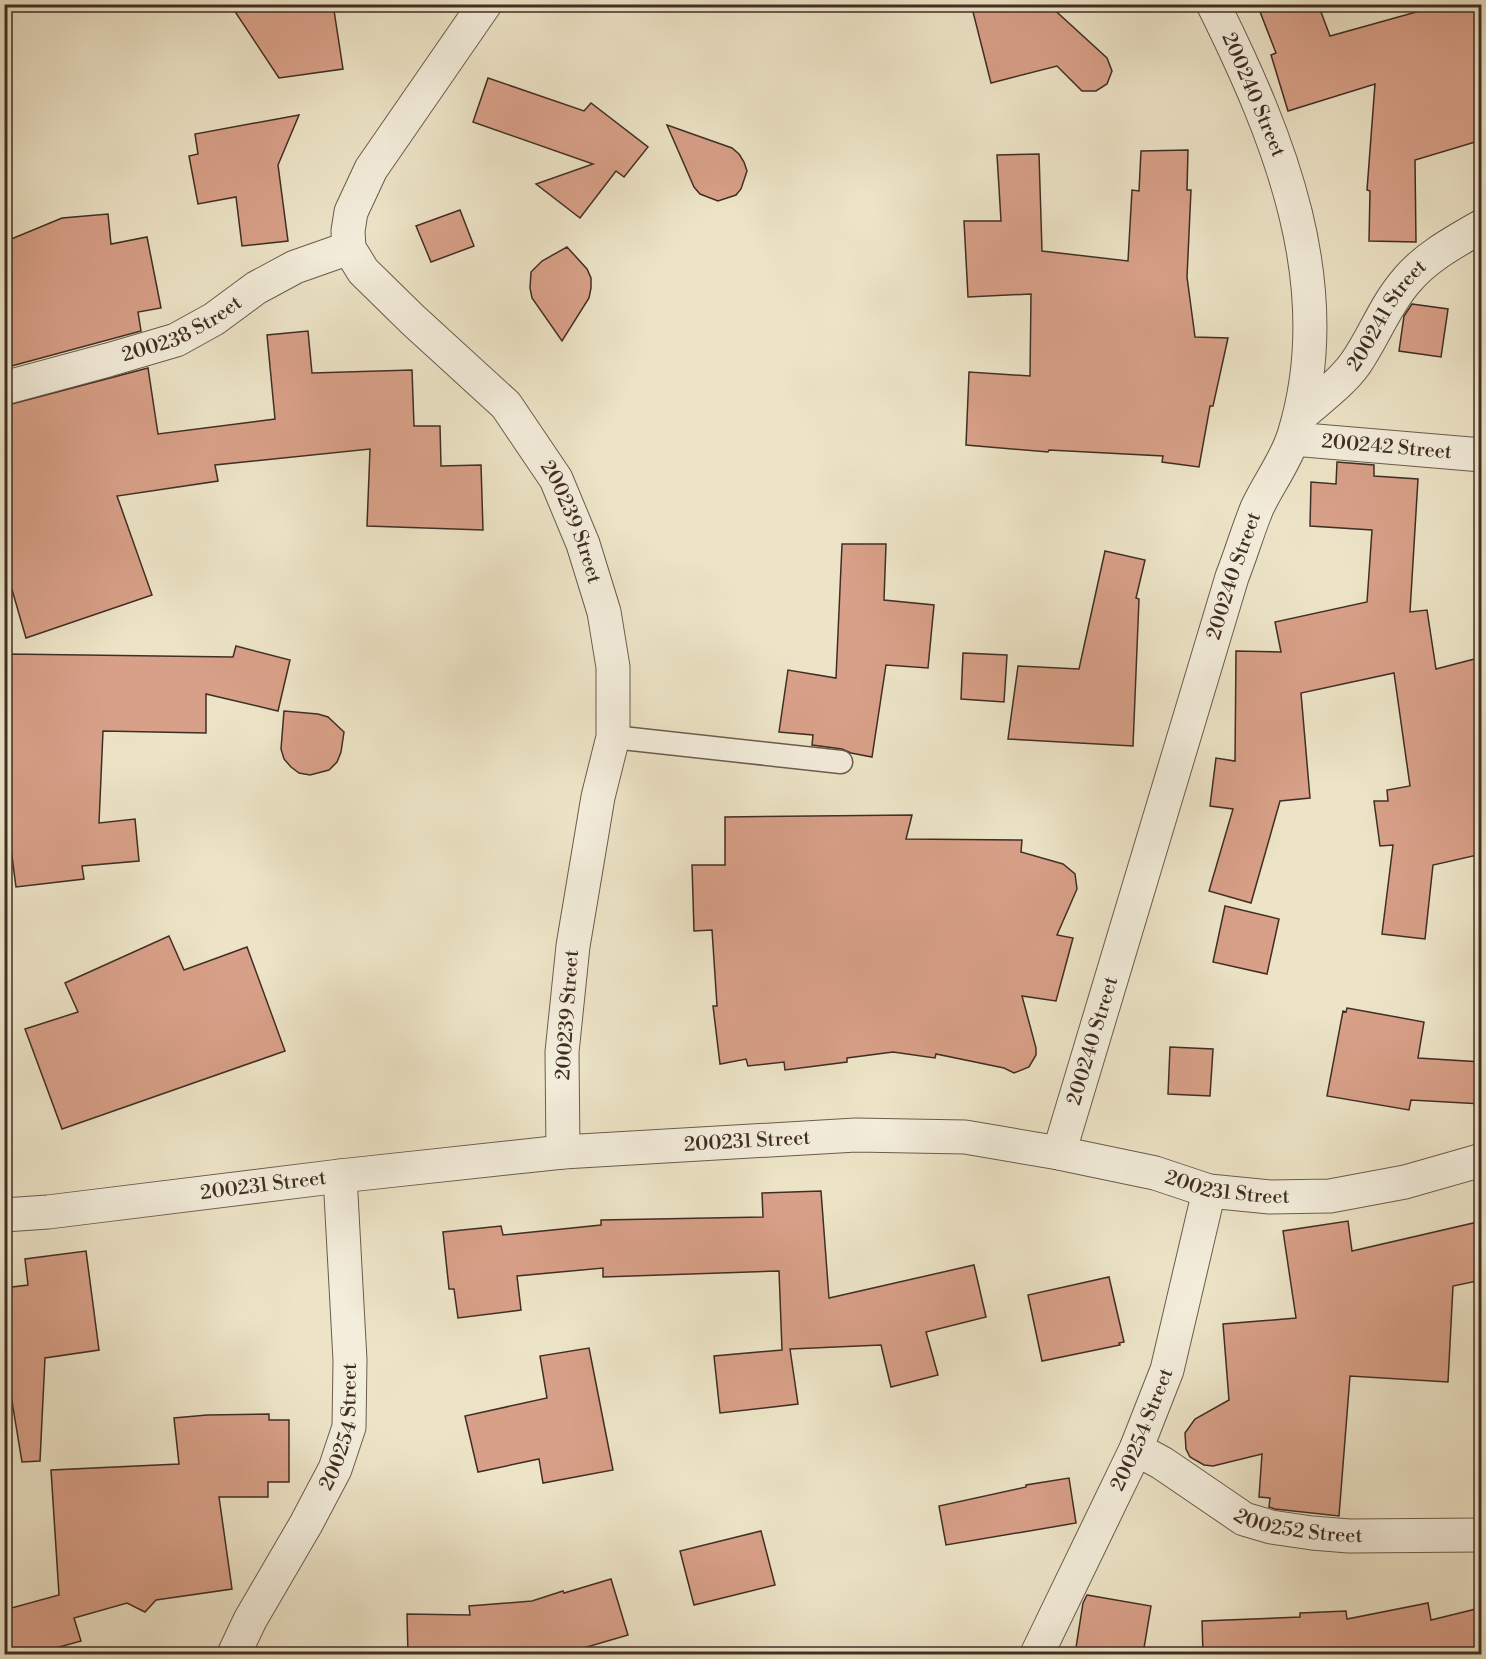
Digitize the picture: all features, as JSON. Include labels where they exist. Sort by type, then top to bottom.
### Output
[{"type":"street","points":[[349,248],[348,231],[351,212],[371,169],[485,4]]},
{"type":"street","name":"200240 Street","points":[[1059,1153],[1232,577],[1257,508],[1297,428],[1310,359],[1309,304],[1300,229],[1286,175],[1261,107],[1213,4]]},
{"type":"street","name":"200241 Street","points":[[1297,428],[1358,360],[1385,310],[1408,278],[1430,258],[1482,226]]},
{"type":"street","name":"200238 Street","points":[[4,387],[176,340],[214,319],[256,288],[295,267],[349,248]]},
{"type":"street","name":"200239 Street","points":[[349,248],[363,270],[413,320],[506,405],[556,479],[583,544],[604,612],[613,667],[613,737],[598,797],[573,946],[562,1052],[563,1152]]},
{"type":"street","name":"200242 Street","points":[[1297,428],[1482,455]]},
{"type":"street","name":"200231 Street","points":[[4,1215],[563,1152],[856,1136],[965,1137],[1155,1173],[1209,1191],[1270,1197],[1330,1196],[1405,1182],[1482,1160]]},
{"type":"street","name":"200254 Street","points":[[234,1654],[250,1620],[306,1524],[335,1468],[349,1427],[350,1360],[339,1176]]},
{"type":"street","name":"200254 Street","points":[[1037,1654],[1136,1449],[1167,1370],[1209,1191]]},
{"type":"street","name":"200252 Street","points":[[1136,1449],[1162,1463],[1244,1519],[1271,1527],[1349,1536],[1482,1535]]},
{"type":"lane","points":[[613,737],[841,762]]},
{"type":"building","points":[[230,4],[333,4],[343,69],[279,78]]},
{"type":"building","points":[[971,4],[1048,4],[1107,58],[1112,71],[1107,84],[1096,91],[1082,91],[1057,66],[991,83]]},
{"type":"building","points":[[1257,4],[1318,4],[1330,36],[1427,9],[1482,4],[1482,140],[1415,160],[1416,242],[1369,241],[1370,191],[1367,190],[1375,84],[1288,111],[1271,55],[1276,53]]},
{"type":"building","points":[[488,78],[584,111],[591,103],[648,147],[624,177],[616,171],[580,218],[536,184],[593,164],[473,122]]},
{"type":"building","points":[[299,115],[278,165],[288,241],[242,246],[236,197],[198,204],[189,156],[198,154],[195,134]]},
{"type":"building","points":[[667,125],[732,148],[739,154],[747,171],[741,189],[736,195],[718,201],[700,194],[694,187]]},
{"type":"building","points":[[1188,150],[1187,190],[1191,190],[1187,277],[1195,337],[1228,338],[1213,406],[1210,406],[1199,467],[1162,462],[1163,456],[1049,450],[1048,452],[966,445],[969,372],[1030,376],[1031,294],[968,297],[964,221],[1001,221],[997,155],[1039,154],[1042,251],[1128,261],[1132,190],[1139,191],[1141,151]]},
{"type":"building","points":[[460,210],[474,246],[431,262],[416,226]]},
{"type":"building","points":[[108,214],[111,244],[147,237],[161,308],[138,312],[141,331],[4,368],[4,242],[62,218]]},
{"type":"building","points":[[567,247],[587,269],[591,278],[591,288],[589,298],[562,341],[532,298],[530,288],[531,272],[542,261]]},
{"type":"building","points":[[1412,304],[1448,309],[1441,357],[1399,351],[1404,316]]},
{"type":"building","points":[[308,331],[312,373],[412,370],[414,426],[440,426],[441,466],[481,465],[483,530],[367,526],[370,449],[215,465],[218,481],[117,496],[152,595],[26,638],[4,562],[4,406],[148,368],[158,434],[275,419],[267,335]]},
{"type":"building","points":[[1337,462],[1374,465],[1374,476],[1418,479],[1410,612],[1427,610],[1436,669],[1482,657],[1482,854],[1433,865],[1425,939],[1382,934],[1393,845],[1380,846],[1374,801],[1388,801],[1387,790],[1410,786],[1394,673],[1301,693],[1310,798],[1280,801],[1251,903],[1209,891],[1233,809],[1210,806],[1216,758],[1235,761],[1236,651],[1281,652],[1275,622],[1367,602],[1372,530],[1310,526],[1311,482],[1336,484]]},
{"type":"building","points":[[842,544],[886,544],[884,600],[934,605],[928,668],[886,665],[872,757],[842,749],[812,745],[813,735],[779,732],[788,670],[836,678]]},
{"type":"building","points":[[1105,551],[1145,560],[1136,598],[1139,599],[1133,746],[1008,739],[1018,666],[1079,669]]},
{"type":"building","points":[[236,646],[290,660],[278,711],[206,694],[206,733],[103,731],[99,823],[135,819],[139,861],[82,866],[84,879],[16,887],[4,795],[4,686],[8,654],[233,657]]},
{"type":"building","points":[[963,653],[1007,655],[1004,702],[961,699]]},
{"type":"building","points":[[284,711],[328,717],[344,732],[341,752],[337,762],[329,770],[310,775],[299,773],[284,759],[281,749]]},
{"type":"building","points":[[912,815],[906,839],[1022,840],[1021,852],[1063,864],[1075,874],[1077,889],[1057,935],[1073,938],[1056,1001],[1022,996],[1036,1048],[1036,1055],[1029,1067],[1014,1073],[1004,1068],[936,1054],[935,1058],[893,1052],[847,1058],[847,1062],[785,1070],[784,1062],[748,1066],[746,1059],[720,1064],[713,1006],[717,1006],[712,930],[694,931],[692,865],[725,865],[725,817]]},
{"type":"building","points":[[1225,906],[1279,919],[1267,974],[1213,962]]},
{"type":"building","points":[[169,936],[184,970],[247,947],[285,1051],[62,1129],[25,1029],[78,1012],[65,983]]},
{"type":"building","points":[[1347,1008],[1424,1022],[1418,1058],[1482,1062],[1482,1104],[1411,1100],[1409,1110],[1327,1096],[1343,1011],[1346,1012]]},
{"type":"building","points":[[1170,1047],[1213,1049],[1210,1096],[1168,1094]]},
{"type":"building","points":[[821,1191],[829,1298],[974,1265],[986,1317],[926,1332],[938,1375],[891,1387],[881,1345],[790,1349],[798,1404],[720,1413],[714,1356],[782,1350],[779,1271],[603,1277],[603,1268],[517,1276],[521,1310],[458,1318],[454,1289],[449,1289],[443,1232],[501,1226],[503,1235],[601,1225],[601,1220],[763,1217],[762,1193]]},
{"type":"building","points":[[1348,1221],[1352,1251],[1482,1221],[1482,1280],[1453,1286],[1448,1382],[1350,1376],[1339,1516],[1275,1509],[1269,1507],[1270,1498],[1259,1497],[1262,1454],[1213,1466],[1204,1465],[1190,1457],[1186,1449],[1185,1433],[1195,1419],[1229,1400],[1223,1324],[1296,1318],[1283,1231]]},
{"type":"building","points":[[86,1251],[99,1350],[45,1358],[40,1461],[22,1462],[4,1353],[4,1288],[28,1285],[25,1259]]},
{"type":"building","points":[[1109,1277],[1124,1342],[1119,1343],[1120,1345],[1042,1361],[1028,1295]]},
{"type":"building","points":[[589,1348],[613,1470],[543,1483],[539,1459],[478,1472],[465,1416],[547,1398],[540,1356]]},
{"type":"building","points":[[269,1414],[269,1420],[289,1420],[289,1482],[268,1482],[268,1497],[219,1497],[232,1589],[156,1600],[145,1612],[127,1603],[74,1618],[81,1641],[34,1654],[4,1654],[4,1610],[59,1595],[51,1470],[179,1464],[174,1418]]},
{"type":"building","points":[[1069,1478],[1076,1523],[946,1545],[939,1506],[1026,1487],[1026,1485]]},
{"type":"building","points":[[761,1531],[775,1585],[694,1605],[680,1551]]},
{"type":"building","points":[[611,1579],[628,1635],[563,1654],[408,1654],[407,1614],[470,1615],[469,1606],[532,1601]]},
{"type":"building","points":[[1087,1595],[1151,1606],[1143,1654],[1075,1654],[1083,1603]]},
{"type":"building","points":[[1428,1603],[1431,1620],[1476,1609],[1482,1637],[1482,1654],[1203,1654],[1202,1621],[1300,1617],[1300,1613],[1346,1611],[1347,1619]]}]
